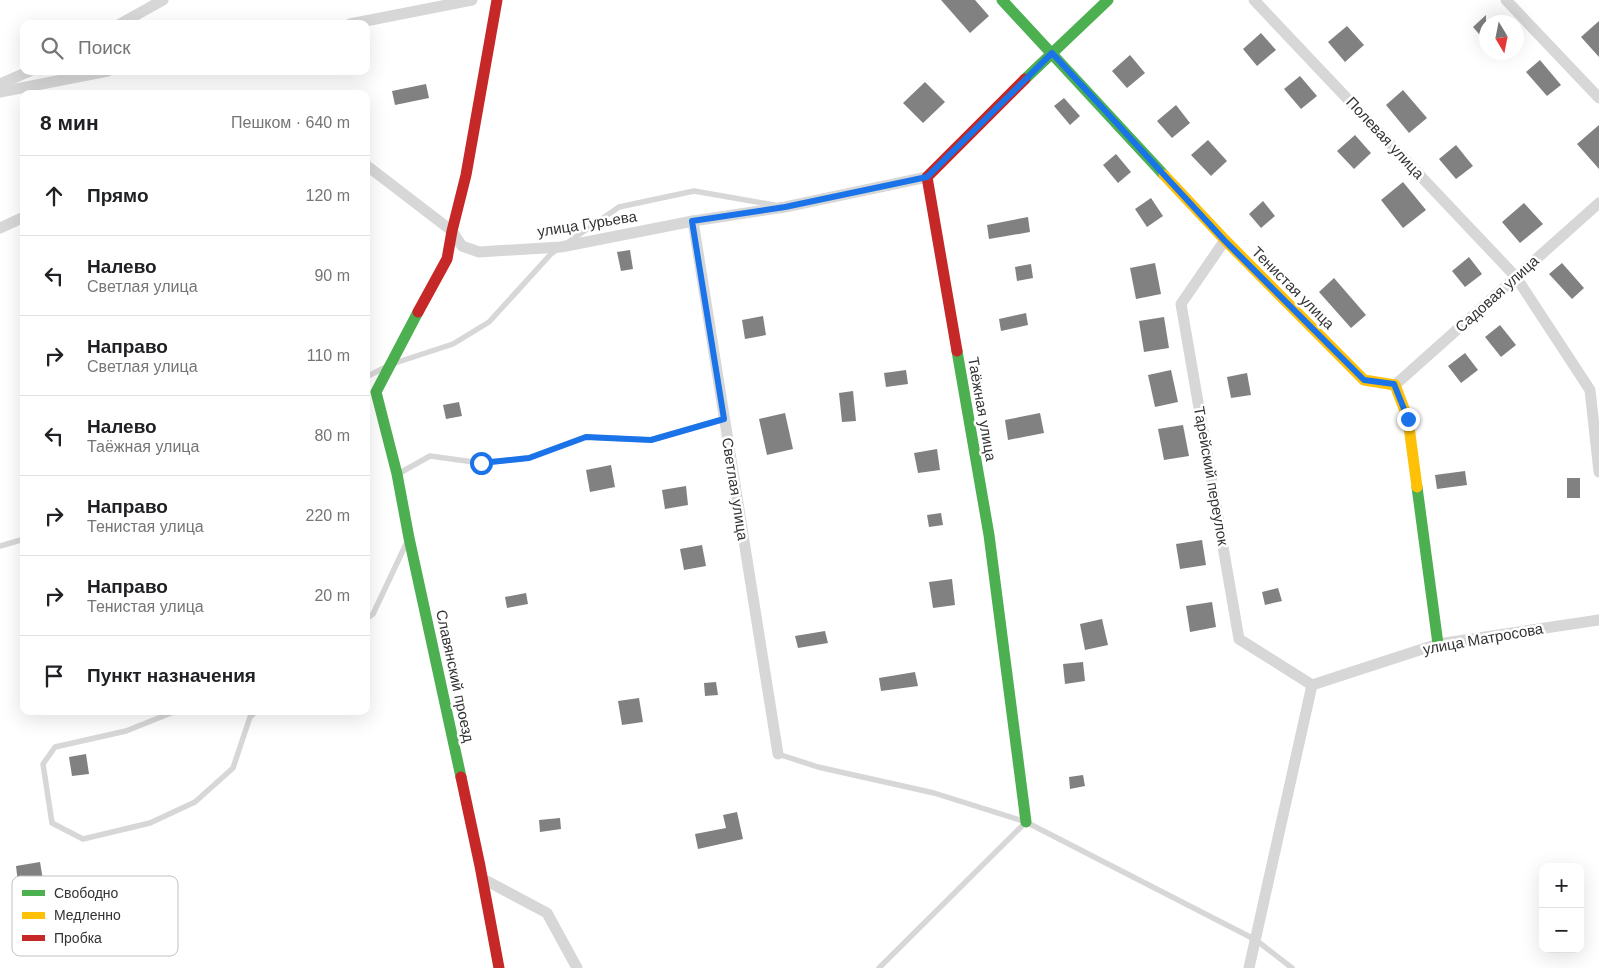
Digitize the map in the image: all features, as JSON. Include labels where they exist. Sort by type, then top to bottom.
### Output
[{"type":"street","points":[[127,20],[163,0]]},
{"type":"street","points":[[370,20],[472,0]]},
{"type":"street","points":[[390,365],[447,259],[466,175],[497,0]]},
{"type":"street","name":"Тенистая улица","points":[[1002,0],[1224,240],[1364,380],[1394,384]]},
{"type":"street","points":[[692,221],[785,207],[927,177],[1108,0]]},
{"type":"street","name":"Полевая улица","points":[[1254,0],[1516,277],[1590,390],[1599,472]]},
{"type":"street","points":[[1506,0],[1599,98]]},
{"type":"street","points":[[0,84],[21,75]]},
{"type":"street","points":[[0,92],[87,75]]},
{"type":"street","name":"улица Гурьева","points":[[370,168],[452,231],[462,246],[479,252],[561,247],[692,221]]},
{"type":"street","name":"Таёжная улица","points":[[927,177],[989,535],[1026,822]]},
{"type":"street","name":"Садовая улица","points":[[1394,384],[1599,203]]},
{"type":"street","points":[[0,228],[20,219]]},
{"type":"street","name":"Светлая улица","points":[[692,221],[778,754]]},
{"type":"street","name":"Тарейский переулок","points":[[1224,240],[1181,304],[1239,639],[1312,685]]},
{"type":"street","name":"Славянский проезд","points":[[390,365],[376,392],[397,474],[409,538],[483,879],[500,968]]},
{"type":"street","points":[[1394,384],[1408,419],[1438,644]]},
{"type":"street","name":"улица Матросова","points":[[1312,685],[1438,644],[1599,620]]},
{"type":"street","points":[[1249,968],[1312,685]]},
{"type":"street","points":[[483,879],[547,913],[577,968]]},
{"type":"lane","points":[[370,375],[390,365],[453,344],[489,322],[551,254],[619,207],[694,191],[785,207]]},
{"type":"lane","points":[[397,474],[430,456],[481,463],[529,458],[586,437],[651,440],[724,419]]},
{"type":"lane","points":[[370,616],[373,614],[409,538]]},
{"type":"lane","points":[[0,546],[20,541]]},
{"type":"lane","points":[[165,715],[126,730],[55,747],[44,764],[52,823],[83,839],[150,822],[195,802],[233,768],[252,715]]},
{"type":"lane","points":[[778,754],[818,768],[934,793],[1026,822],[1256,940],[1292,968]]},
{"type":"lane","points":[[879,968],[1026,822]]},
{"type":"building","points":[[941,0],[975,0],[989,16],[970,33]]},
{"type":"building","points":[[1479,21],[1479,34],[1473,27]]},
{"type":"building","points":[[1599,21],[1599,57],[1581,37]]},
{"type":"building","points":[[1347,26],[1364,45],[1345,62],[1328,42]]},
{"type":"building","points":[[1261,33],[1276,50],[1257,66],[1243,49]]},
{"type":"building","points":[[1130,55],[1145,73],[1127,88],[1112,71]]},
{"type":"building","points":[[1540,60],[1561,85],[1547,96],[1526,72]]},
{"type":"building","points":[[1300,76],[1317,96],[1301,109],[1284,89]]},
{"type":"building","points":[[925,82],[945,102],[923,123],[903,103]]},
{"type":"building","points":[[426,84],[429,98],[395,105],[392,91]]},
{"type":"building","points":[[1403,90],[1427,118],[1409,133],[1386,105]]},
{"type":"building","points":[[1064,98],[1080,116],[1070,125],[1054,106]]},
{"type":"building","points":[[1176,105],[1190,123],[1172,138],[1157,121]]},
{"type":"building","points":[[1599,125],[1599,169],[1577,144]]},
{"type":"building","points":[[1355,135],[1371,153],[1354,169],[1337,151]]},
{"type":"building","points":[[1208,140],[1227,161],[1211,176],[1191,155]]},
{"type":"building","points":[[1456,145],[1473,166],[1456,179],[1439,159]]},
{"type":"building","points":[[1116,154],[1131,172],[1118,183],[1103,165]]},
{"type":"building","points":[[1403,182],[1426,210],[1403,228],[1381,200]]},
{"type":"building","points":[[1151,198],[1163,216],[1147,227],[1135,209]]},
{"type":"building","points":[[1263,201],[1275,216],[1261,228],[1249,214]]},
{"type":"building","points":[[1524,203],[1543,224],[1520,243],[1502,222]]},
{"type":"building","points":[[1028,217],[1030,232],[989,239],[987,225]]},
{"type":"building","points":[[630,250],[633,269],[621,271],[617,252]]},
{"type":"building","points":[[1469,257],[1482,274],[1465,287],[1452,271]]},
{"type":"building","points":[[1155,263],[1161,294],[1136,299],[1130,268]]},
{"type":"building","points":[[1562,263],[1584,288],[1572,299],[1549,274]]},
{"type":"building","points":[[1031,264],[1033,278],[1017,281],[1015,267]]},
{"type":"building","points":[[1334,278],[1366,315],[1351,328],[1319,292]]},
{"type":"building","points":[[1026,313],[1028,325],[1001,331],[999,319]]},
{"type":"building","points":[[763,316],[766,335],[745,339],[742,320]]},
{"type":"building","points":[[1164,317],[1169,348],[1144,352],[1139,321]]},
{"type":"building","points":[[1500,325],[1516,345],[1501,357],[1485,337]]},
{"type":"building","points":[[1465,353],[1478,370],[1461,383],[1448,366]]},
{"type":"building","points":[[906,370],[908,384],[886,387],[884,373]]},
{"type":"building","points":[[1171,370],[1178,402],[1155,407],[1148,375]]},
{"type":"building","points":[[1247,373],[1251,395],[1231,398],[1227,377]]},
{"type":"building","points":[[853,391],[856,421],[842,422],[839,393]]},
{"type":"building","points":[[459,402],[462,416],[446,419],[443,405]]},
{"type":"building","points":[[785,413],[793,449],[767,455],[759,419]]},
{"type":"building","points":[[1040,413],[1044,433],[1008,440],[1005,420]]},
{"type":"building","points":[[1183,425],[1189,456],[1164,460],[1158,429]]},
{"type":"building","points":[[937,449],[940,470],[918,473],[914,453]]},
{"type":"building","points":[[611,465],[615,487],[590,492],[586,470]]},
{"type":"building","points":[[1465,471],[1467,485],[1437,489],[1435,475]]},
{"type":"building","points":[[1567,478],[1580,478],[1580,498],[1567,498]]},
{"type":"building","points":[[686,486],[688,505],[665,509],[662,490]]},
{"type":"building","points":[[941,513],[943,525],[929,527],[927,515]]},
{"type":"building","points":[[1202,540],[1206,565],[1180,569],[1176,544]]},
{"type":"building","points":[[702,545],[706,566],[684,570],[680,549]]},
{"type":"building","points":[[952,579],[955,605],[933,608],[929,582]]},
{"type":"building","points":[[1278,588],[1282,601],[1265,605],[1262,592]]},
{"type":"building","points":[[526,593],[528,604],[507,608],[505,597]]},
{"type":"building","points":[[1212,602],[1216,627],[1190,632],[1186,606]]},
{"type":"building","points":[[1102,619],[1108,645],[1085,650],[1080,624]]},
{"type":"building","points":[[825,631],[828,643],[798,648],[795,636]]},
{"type":"building","points":[[1083,662],[1085,681],[1065,684],[1063,664]]},
{"type":"building","points":[[915,672],[918,686],[881,691],[879,678]]},
{"type":"building","points":[[716,682],[718,695],[705,696],[704,683]]},
{"type":"building","points":[[639,698],[643,722],[622,725],[618,701]]},
{"type":"building","points":[[86,754],[89,774],[72,776],[69,757]]},
{"type":"building","points":[[1083,775],[1085,786],[1070,789],[1069,777]]},
{"type":"building","points":[[737,812],[743,839],[698,849],[695,834],[726,828],[723,815]]},
{"type":"building","points":[[560,818],[561,829],[540,832],[539,820]]},
{"type":"building","points":[[40,862],[42,876],[17,876],[16,866]]},
{"type":"traffic: fast","points":[[1002,0],[1164,175]]},
{"type":"traffic: fast","points":[[1025,79],[1108,0]]},
{"type":"traffic: fast","points":[[418,312],[376,392],[397,474],[461,777]]},
{"type":"traffic: fast","points":[[957,351],[989,535],[1026,822]]},
{"type":"traffic: fast","points":[[1417,487],[1438,644]]},
{"type":"traffic: slow","points":[[1164,175],[1225,240],[1364,380],[1395,385],[1408,419],[1417,487]]},
{"type":"traffic: jam","points":[[418,312],[447,259],[466,175],[497,0]]},
{"type":"traffic: jam","points":[[957,351],[927,177],[1025,79]]},
{"type":"traffic: jam","points":[[461,777],[499,968]]},
{"type":"route","points":[[481,463],[529,458],[586,437],[651,440],[724,419],[692,221],[785,207],[927,177],[1052,53],[1224,240],[1364,380],[1394,384],[1408,419]]}]
